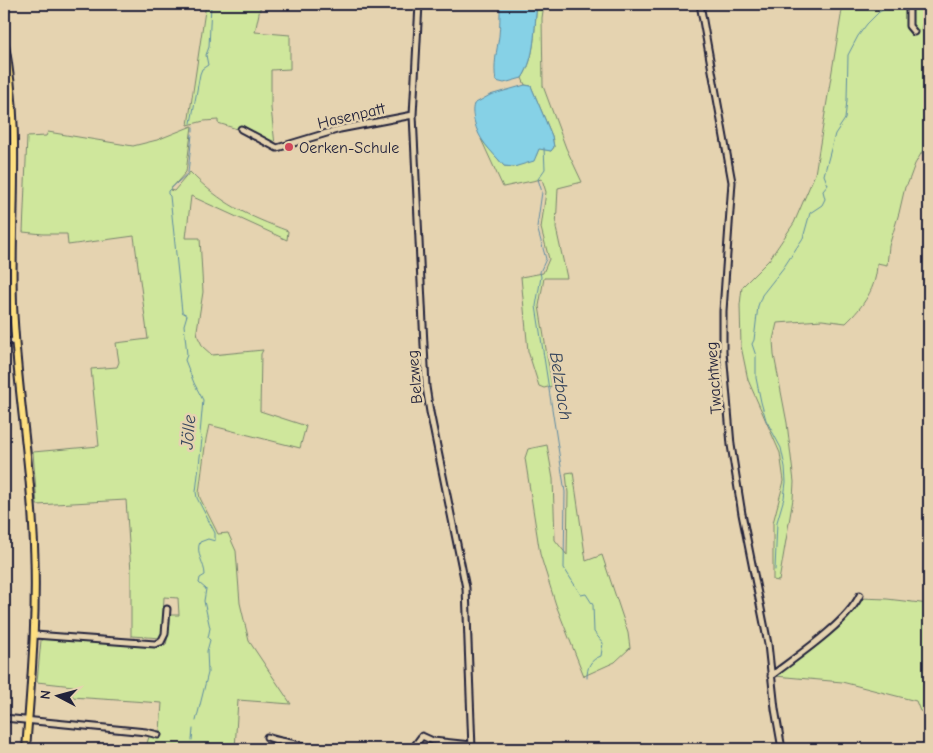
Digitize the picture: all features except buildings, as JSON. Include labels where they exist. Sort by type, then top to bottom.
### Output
[{"type":"main road","points":[[4,40],[15,131],[13,286],[15,341],[33,524],[36,578],[35,635],[26,749]]},
{"type":"street","name":"Belzweg","points":[[415,749],[422,736],[433,741],[472,747],[466,588],[427,394],[413,115],[419,4]]},
{"type":"street","name":"Twachtweg","points":[[700,4],[732,182],[723,310],[723,352],[726,392],[742,514],[768,644],[775,709],[782,749]]},
{"type":"street","points":[[910,4],[909,26],[914,32]]},
{"type":"street","name":"Hasenpatt","points":[[241,129],[277,148],[340,129],[413,115]]},
{"type":"street","points":[[4,342],[15,341]]},
{"type":"street","points":[[771,676],[844,618],[855,606],[860,595]]},
{"type":"street","points":[[35,635],[156,644],[161,642],[166,634],[167,609]]},
{"type":"street","points":[[4,718],[146,732],[158,735]]},
{"type":"street","points":[[267,737],[275,741],[294,743],[307,749]]},
{"type":"green space","points":[[206,4],[261,4],[255,32],[290,35],[290,69],[271,70],[271,108],[275,145],[240,126],[237,129],[218,123],[218,120],[188,125]]},
{"type":"green space","points":[[537,4],[544,4],[542,18],[543,86],[566,148],[582,182],[558,188],[556,228],[567,278],[544,278],[539,306],[552,386],[544,388],[539,386],[528,351],[521,277],[543,273],[549,259],[541,228],[546,192],[542,179],[503,187],[481,139],[504,166],[514,167],[536,156],[539,148],[551,151],[554,147],[552,136],[531,86],[525,85],[522,78],[527,70],[532,52]]},
{"type":"green space","points":[[843,4],[929,4],[924,15],[921,31],[929,34],[929,140],[915,164],[905,187],[889,246],[887,265],[877,263],[872,288],[858,310],[846,323],[822,320],[777,323],[773,340],[774,355],[787,423],[794,482],[793,499],[779,581],[773,580],[773,523],[784,481],[780,453],[748,380],[741,346],[740,305],[742,287],[769,260],[794,223],[815,174]]},
{"type":"green space","points":[[192,126],[186,172],[170,190],[174,191],[190,172],[224,201],[260,220],[288,231],[287,240],[191,196],[186,238],[200,238],[203,292],[197,330],[203,347],[212,355],[263,350],[261,354],[260,411],[306,426],[300,448],[209,425],[199,493],[218,534],[228,533],[236,551],[240,603],[249,641],[291,704],[238,700],[235,749],[145,749],[149,737],[148,729],[160,731],[162,703],[72,697],[73,686],[37,682],[41,640],[48,638],[166,645],[169,615],[179,615],[178,598],[164,597],[162,638],[131,636],[131,572],[126,500],[37,505],[33,452],[99,446],[91,369],[117,367],[119,362],[116,343],[148,339],[134,236],[68,245],[67,234],[23,232],[27,137],[46,136],[48,132],[133,146],[157,140]]},
{"type":"green space","points":[[547,445],[553,479],[555,540],[567,555],[568,493],[566,473],[573,472],[586,561],[602,555],[628,633],[630,648],[615,662],[584,676],[556,605],[540,554],[525,458],[528,449]]},
{"type":"green space","points":[[860,598],[929,604],[929,713],[920,711],[916,701],[842,682],[775,676],[845,620]]},
{"type":"water","points":[[500,4],[537,4],[532,52],[527,70],[522,78],[504,83],[496,81],[495,75]]},
{"type":"water","points":[[525,85],[531,86],[552,136],[554,147],[551,151],[539,149],[534,161],[514,167],[504,166],[479,134],[474,120],[473,106],[490,95]]},
{"type":"waterway","name":"Jölle","points":[[191,123],[200,74],[202,69],[208,65],[206,55],[209,47],[211,4]]},
{"type":"waterway","points":[[775,570],[777,522],[784,498],[786,482],[781,448],[766,420],[756,378],[756,356],[752,344],[758,306],[762,295],[784,267],[803,238],[810,213],[822,205],[825,199],[823,191],[828,185],[824,175],[835,134],[845,119],[848,55],[867,24],[879,12],[894,4]]},
{"type":"waterway","name":"Jölle","points":[[192,134],[188,173],[168,191],[168,194],[170,196],[182,312],[187,315],[184,325],[187,355],[185,360],[203,400],[200,434],[202,439],[196,492],[197,498],[215,533],[215,541],[208,539],[200,542],[199,546],[199,554],[205,575],[200,578],[199,583],[206,589],[204,601],[210,628],[208,638],[210,640],[207,651],[208,673],[196,721]]},
{"type":"waterway","name":"Belzbach","points":[[544,148],[545,169],[538,179],[542,192],[537,227],[546,259],[540,272],[541,277],[536,306],[565,492],[564,568],[581,595],[586,594],[593,605],[594,632],[603,643],[601,656],[590,664],[587,678]]},
{"type":"waterway","name":"Jölle","points":[[192,740],[193,729]]},
{"type":"place","name":"Oerken-Schule","points":[[289,147]]}]
